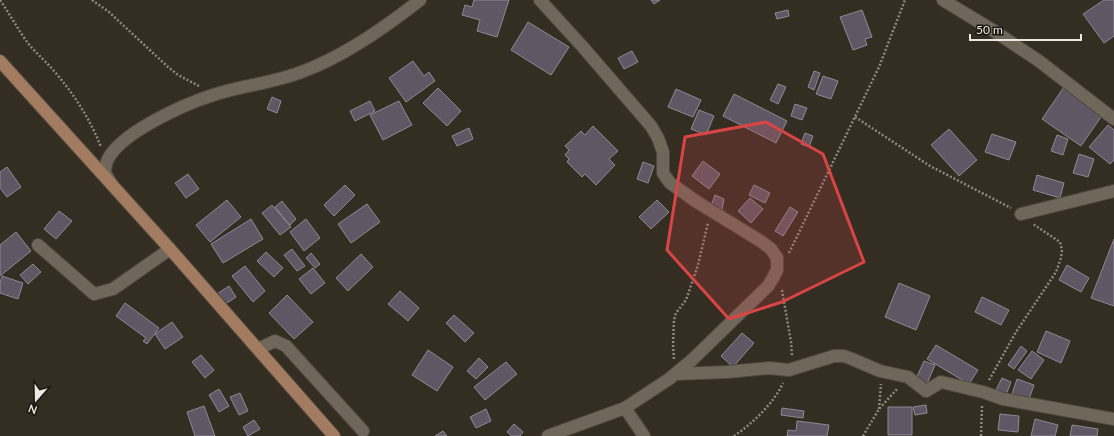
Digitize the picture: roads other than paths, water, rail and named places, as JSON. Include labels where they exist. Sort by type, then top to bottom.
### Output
[{"type":"main road","points":[[0,61],[170,249],[334,436]]},
{"type":"street","points":[[113,187],[105,173],[107,161],[119,146],[153,121],[214,95],[304,72],[337,56],[420,0]]},
{"type":"street","points":[[540,0],[651,126],[658,138],[663,152],[663,173],[670,183],[771,249],[777,258],[777,270],[768,286],[692,360],[675,374],[625,408],[548,436]]},
{"type":"street","points":[[943,0],[994,30],[1040,61],[1114,119]]},
{"type":"street","points":[[1021,214],[1114,191]]},
{"type":"street","points":[[38,245],[94,294],[113,289],[170,249]]},
{"type":"street","points":[[258,349],[275,341],[286,346],[363,431]]},
{"type":"street","points":[[675,374],[727,372],[769,368],[789,370],[834,356],[844,356],[880,371],[908,377],[926,391],[941,382],[983,392],[1003,399],[1114,419]]},
{"type":"street","points":[[625,408],[644,436]]}]
